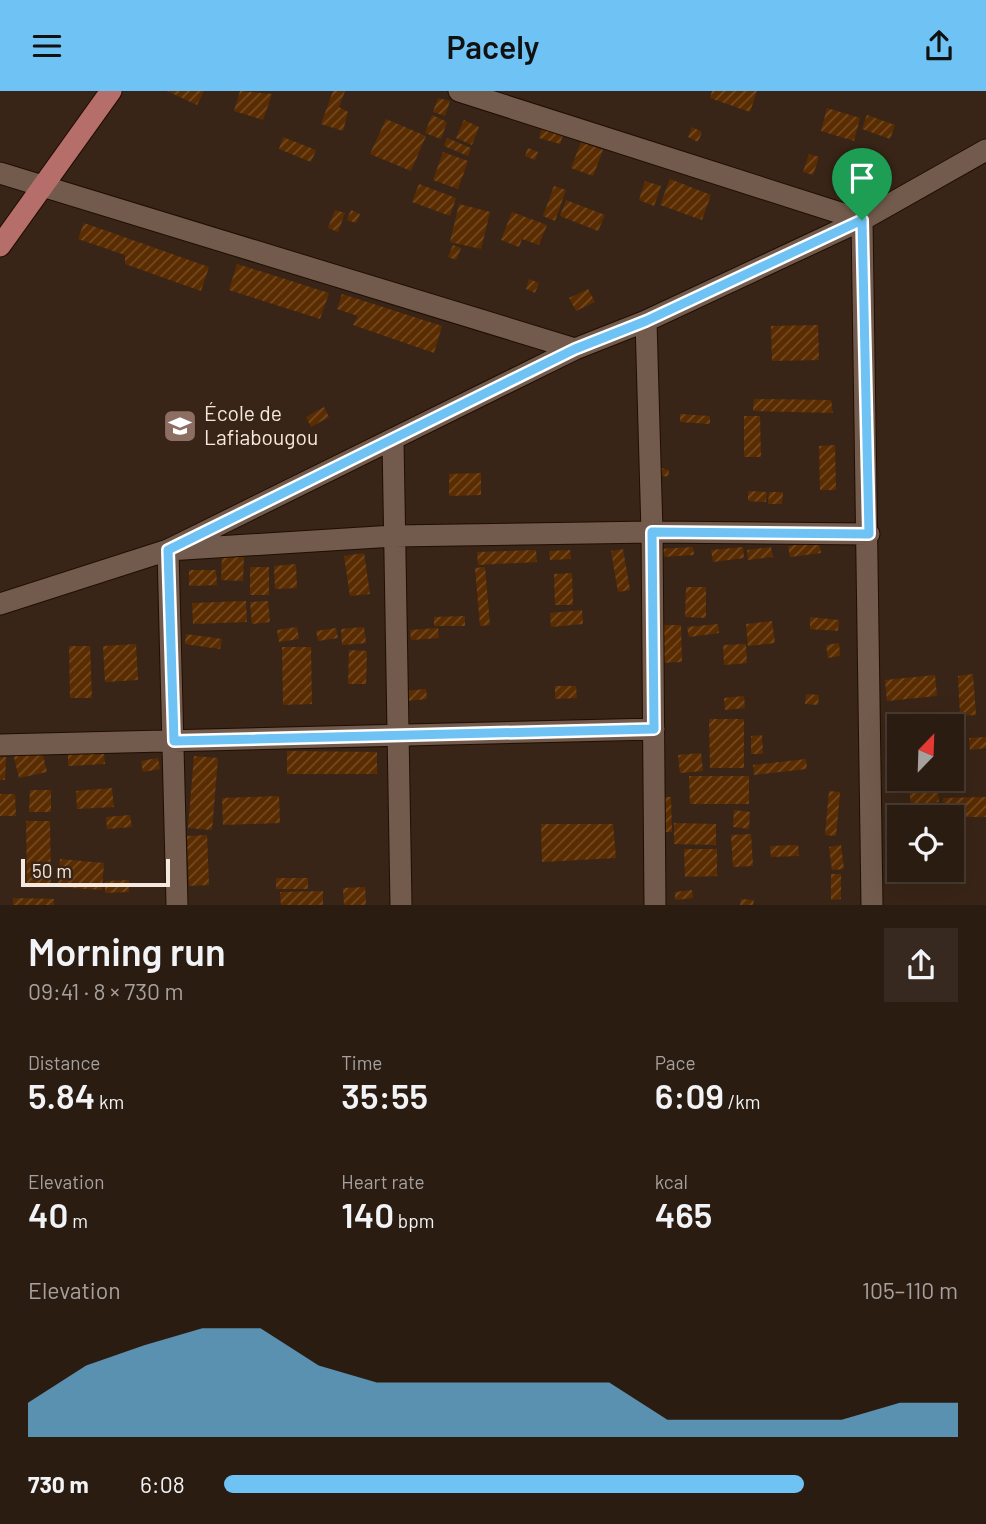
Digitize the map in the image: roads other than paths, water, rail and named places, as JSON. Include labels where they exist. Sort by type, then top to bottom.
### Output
[{"type":"main road","points":[[0,246],[111,91]]},
{"type":"street","points":[[459,91],[862,220]]},
{"type":"street","points":[[0,604],[168,550],[575,349],[646,321],[862,220],[986,149]]},
{"type":"street","points":[[0,173],[575,349]]},
{"type":"street","points":[[862,220],[869,534],[872,905]]},
{"type":"street","points":[[646,321],[652,532],[655,905]]},
{"type":"street","points":[[393,440],[401,905]]},
{"type":"street","points":[[168,550],[394,535],[652,532],[869,534]]},
{"type":"street","points":[[168,550],[177,905]]},
{"type":"street","points":[[0,745],[654,729]]},
{"type":"place","name":"École de Lafiabougou","points":[[180,426]]}]
